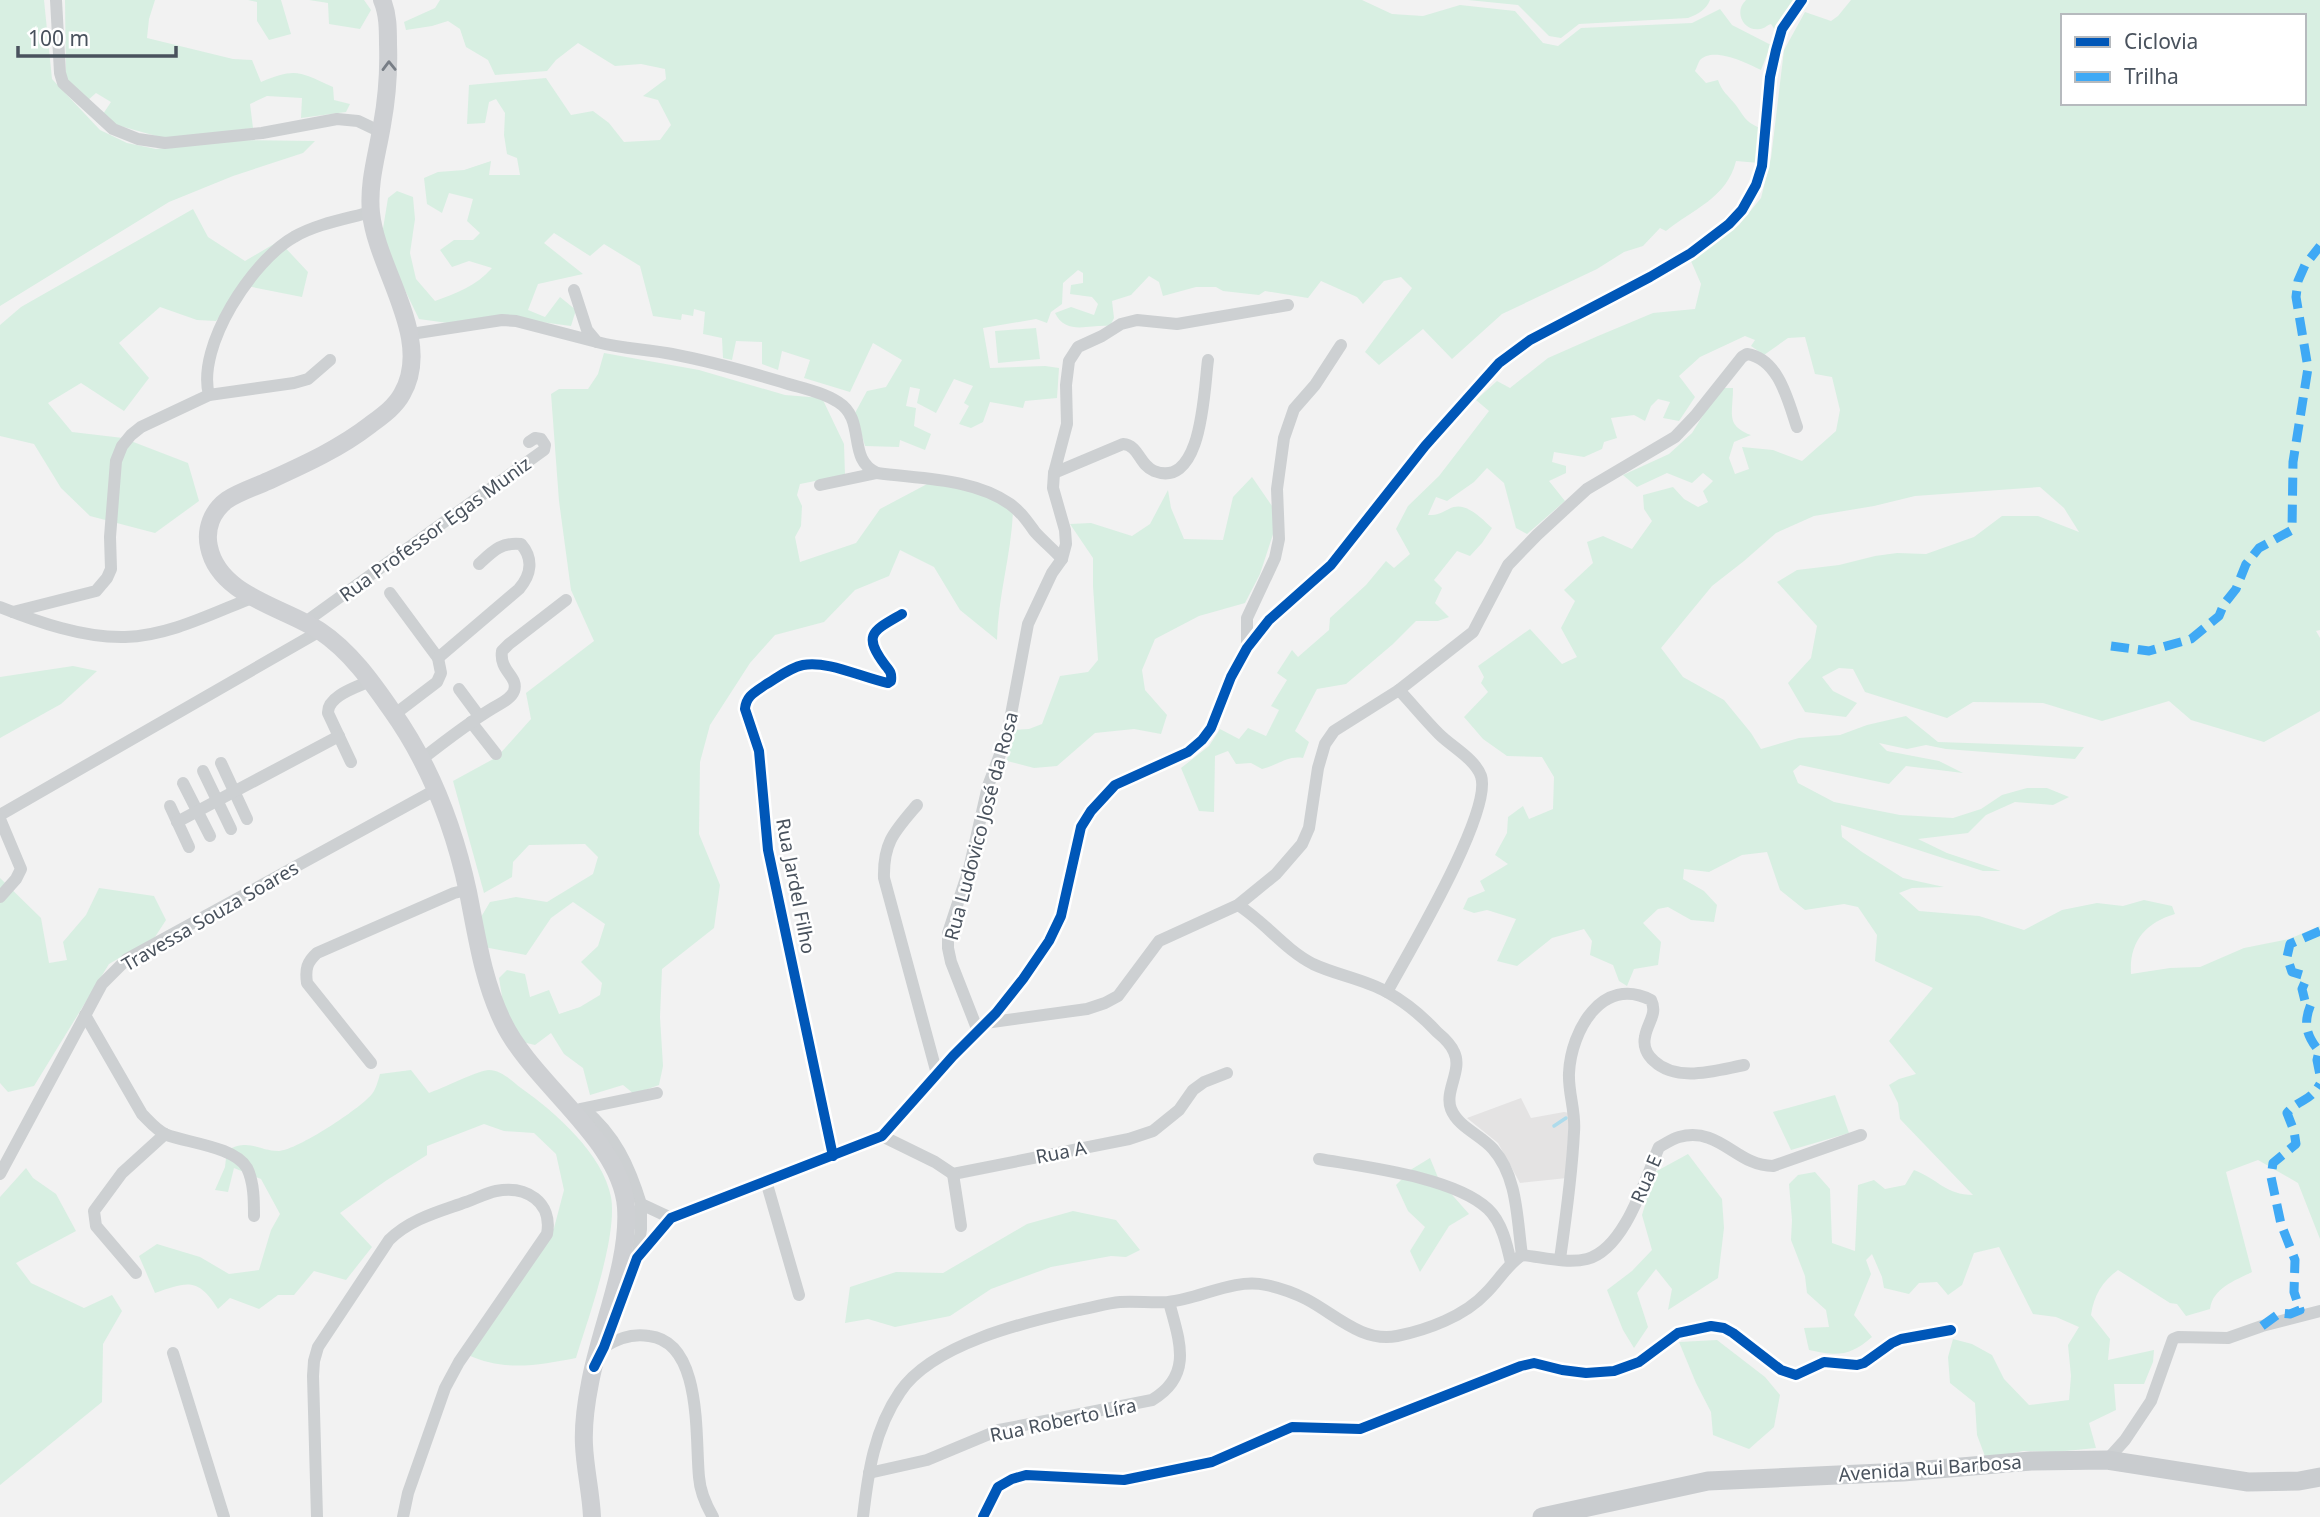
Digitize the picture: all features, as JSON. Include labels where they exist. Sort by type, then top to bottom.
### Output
[{"type":"main road","points":[[382,0],[388,28],[389,79],[370,184],[371,212],[375,237],[411,334],[411,369],[404,393],[389,410],[357,436],[314,460],[226,501],[211,516],[207,534],[209,551],[221,572],[235,586],[320,631],[350,656],[395,714],[437,789],[458,853],[481,963],[501,1019],[523,1057],[576,1109],[614,1167],[626,1201],[625,1237],[594,1367],[585,1419],[584,1445],[592,1517]]},
{"type":"main road","name":"Avenida Rui Barbosa","points":[[1542,1517],[1708,1481],[1903,1472],[2031,1461],[2107,1460],[2248,1482],[2299,1482],[2320,1478]]},
{"type":"main road","name":"Avenida Rui Barbosa","points":[[1599,1517],[1724,1490],[1834,1489],[2081,1469],[2117,1470],[2246,1491],[2288,1491],[2320,1485]]},
{"type":"street","points":[[56,0],[60,73],[63,83],[113,129],[138,139],[165,143],[262,132],[337,119],[358,121],[381,132]]},
{"type":"street","points":[[637,1258],[671,1218],[882,1136],[1023,979],[1049,941],[1061,916],[1082,827],[1091,811],[1115,785],[1188,752],[1202,740],[1211,728],[1231,677],[1247,648],[1269,620],[1331,565],[1425,446],[1499,363],[1530,340],[1691,253],[1729,224],[1742,209],[1756,185],[1762,166],[1770,77],[1776,50],[1783,29],[1802,0]]},
{"type":"street","points":[[209,395],[207,377],[216,338],[246,282],[293,237],[371,212]]},
{"type":"street","points":[[574,290],[587,330],[597,342]]},
{"type":"street","name":"Rua Ludovico José da Rosa","points":[[981,1027],[951,962],[948,933],[969,869],[988,786],[1007,736],[1028,624],[1052,573],[1062,559],[1066,544],[1065,530],[1053,488],[1054,473],[1067,424],[1066,385],[1072,353],[1078,347],[1121,324],[1137,320],[1177,324],[1287,305]]},
{"type":"street","points":[[411,334],[502,320],[516,321],[597,342],[670,354],[747,372],[822,394],[838,402],[853,417],[863,463],[877,473]]},
{"type":"street","points":[[1247,648],[1247,618],[1275,558],[1279,539],[1277,489],[1288,423],[1294,409],[1315,385],[1341,345]]},
{"type":"street","points":[[981,1027],[1087,1009],[1105,1003],[1118,996],[1159,941],[1238,905],[1276,874],[1302,844],[1309,828],[1318,768],[1325,744],[1334,731],[1399,690],[1473,632],[1508,565],[1537,535],[1587,489],[1675,437],[1742,357],[1753,354],[1773,372],[1783,385],[1797,427]]},
{"type":"street","points":[[6,609],[96,591],[100,586],[111,569],[116,461],[122,446],[141,427],[209,395],[308,379],[330,360]]},
{"type":"street","points":[[1054,473],[1123,444],[1132,446],[1148,469],[1169,473],[1180,467],[1189,458],[1196,443],[1209,360]]},
{"type":"street","name":"Rua Professor Egas Muniz","points":[[304,622],[544,450],[545,445],[541,439],[536,438],[529,442]]},
{"type":"street","points":[[820,485],[877,473],[951,482],[986,491],[1008,502],[1026,517],[1037,534],[1062,559]]},
{"type":"street","points":[[439,658],[519,589],[526,580],[530,567],[527,552],[521,544],[510,543],[500,545],[479,564]]},
{"type":"street","points":[[390,593],[439,658],[440,678],[395,714]]},
{"type":"street","points":[[6,609],[68,629],[127,637],[177,626],[254,597]]},
{"type":"street","points":[[422,759],[475,719],[510,698],[514,690],[513,678],[503,667],[502,651],[566,600]]},
{"type":"street","name":"Rua Jardel Filho","points":[[833,1156],[768,850],[759,751],[745,709],[746,702],[753,693],[788,670],[801,665],[823,666],[888,683],[891,681],[891,674],[873,649],[872,639],[879,628],[902,614]]},
{"type":"street","points":[[0,898],[21,869],[0,817],[320,631]]},
{"type":"street","points":[[351,762],[328,713],[330,703],[370,681]]},
{"type":"street","points":[[458,689],[496,754]]},
{"type":"street","points":[[1387,992],[1451,876],[1482,792],[1480,776],[1465,756],[1440,736],[1399,690]]},
{"type":"street","points":[[177,821],[339,736]]},
{"type":"street","points":[[221,763],[247,819]]},
{"type":"street","points":[[203,771],[230,829]]},
{"type":"street","points":[[183,783],[210,836]]},
{"type":"street","name":"Travessa Souza Soares","points":[[0,1174],[102,984],[127,959],[437,789]]},
{"type":"street","points":[[917,805],[891,835],[884,856],[884,878],[937,1073]]},
{"type":"street","points":[[170,806],[189,847]]},
{"type":"street","points":[[371,1063],[307,983],[305,972],[308,961],[317,953],[454,893],[467,890]]},
{"type":"street","points":[[863,1517],[878,1433],[901,1390],[917,1373],[942,1355],[1002,1330],[1118,1302],[1169,1302],[1230,1286],[1263,1284],[1306,1299],[1366,1334],[1395,1336],[1441,1322],[1467,1309],[1486,1294],[1516,1259],[1511,1182],[1496,1152],[1460,1122],[1452,1110],[1450,1100],[1455,1074],[1455,1052],[1425,1020],[1387,992],[1313,964],[1290,950],[1238,905]]},
{"type":"street","points":[[1560,1259],[1574,1133],[1569,1072],[1575,1039],[1581,1026],[1598,1005],[1624,993],[1651,1000],[1654,1012],[1644,1039],[1645,1048],[1658,1065],[1671,1071],[1695,1074],[1744,1065]]},
{"type":"street","points":[[85,1015],[142,1114],[165,1134],[241,1159],[251,1182],[254,1216]]},
{"type":"street","name":"Rua A","points":[[953,1174],[1129,1139],[1153,1131],[1169,1120],[1193,1090],[1204,1082],[1227,1073]]},
{"type":"street","points":[[576,1109],[657,1093]]},
{"type":"street","points":[[576,1109],[610,1134],[622,1152],[641,1204],[637,1258],[594,1367]]},
{"type":"street","points":[[136,1273],[96,1226],[94,1210],[122,1173],[165,1134]]},
{"type":"street","name":"Rua E","points":[[1516,1259],[1589,1259],[1605,1249],[1631,1215],[1659,1147],[1679,1137],[1699,1135],[1719,1140],[1760,1166],[1773,1166],[1861,1135]]},
{"type":"street","points":[[882,1136],[953,1174],[961,1226]]},
{"type":"street","points":[[1319,1160],[1422,1178],[1476,1200],[1490,1211],[1516,1259]]},
{"type":"street","points":[[766,1181],[799,1294]]},
{"type":"street","points":[[317,1512],[313,1376],[318,1347],[389,1240],[400,1230],[416,1220],[496,1191],[516,1191],[534,1198],[547,1209],[550,1221],[547,1234],[458,1362],[445,1388],[402,1517]]},
{"type":"street","points":[[641,1204],[671,1218]]},
{"type":"street","name":"Rua Roberto Líra","points":[[869,1473],[927,1460],[999,1430],[1152,1400],[1167,1391],[1180,1361],[1180,1344],[1169,1302]]},
{"type":"street","points":[[2107,1460],[2125,1440],[2151,1401],[2173,1339],[2228,1338],[2320,1311]]},
{"type":"street","points":[[983,1517],[998,1488],[1026,1475],[1124,1480],[1163,1473],[1212,1462],[1292,1427],[1360,1429],[1521,1366],[1535,1363],[1586,1373],[1614,1371],[1639,1362],[1678,1333],[1711,1326],[1724,1328],[1781,1370],[1796,1375],[1824,1362],[1857,1365],[1864,1363],[1901,1339],[1951,1330]]},
{"type":"street","points":[[604,1347],[618,1338],[650,1336],[670,1343],[677,1352],[692,1390],[699,1476],[706,1504],[713,1517]]},
{"type":"street","points":[[173,1353],[224,1517]]},
{"type":"shaded area","points":[[1521,1098],[1531,1118],[1564,1112],[1576,1114],[1567,1178],[1520,1183],[1498,1143],[1467,1118]]},
{"type":"green space","points":[[0,0],[44,0],[52,79],[100,130],[127,143],[156,149],[227,140],[315,141],[303,153],[233,176],[169,202],[0,306]]},
{"type":"green space","points":[[65,0],[155,0],[147,38],[233,59],[252,60],[261,82],[282,74],[305,75],[333,87],[334,100],[350,104],[346,112],[301,118],[302,98],[267,96],[250,104],[253,128],[167,139],[113,124],[103,114],[111,102],[96,93],[87,101],[66,82]]},
{"type":"green space","points":[[248,0],[281,0],[291,34],[269,40],[257,21],[257,2]]},
{"type":"green space","points":[[309,0],[364,0],[371,10],[360,29],[329,24],[328,3]]},
{"type":"green space","points":[[440,0],[1362,0],[1392,14],[1423,16],[1460,5],[1515,11],[1543,43],[1558,46],[1581,28],[1692,23],[1720,9],[1732,25],[1771,45],[1761,70],[1730,57],[1713,55],[1700,60],[1695,71],[1706,83],[1718,80],[1745,118],[1760,128],[1759,163],[1736,161],[1732,174],[1708,202],[1666,231],[1660,228],[1643,246],[1624,252],[1597,269],[1502,314],[1452,359],[1423,329],[1379,365],[1365,352],[1412,288],[1401,277],[1384,281],[1363,304],[1357,297],[1321,281],[1308,298],[1265,291],[1259,295],[1223,291],[1216,287],[1196,287],[1163,296],[1159,282],[1149,276],[1131,295],[1112,301],[1114,318],[1110,326],[1072,327],[1060,320],[1055,313],[1071,307],[1094,315],[1098,304],[1092,297],[1070,294],[1071,285],[1083,283],[1083,273],[1078,270],[1063,283],[1062,304],[1051,312],[1047,323],[1036,319],[983,328],[990,368],[1059,368],[1057,398],[1025,401],[1023,408],[990,402],[983,422],[971,428],[959,424],[969,406],[964,403],[973,386],[954,379],[936,413],[917,403],[920,389],[910,387],[906,406],[916,408],[914,426],[931,434],[925,450],[900,440],[899,447],[865,446],[855,413],[867,391],[886,387],[902,360],[873,343],[850,392],[804,378],[810,360],[782,351],[778,370],[762,364],[762,342],[736,341],[732,360],[723,358],[722,338],[703,334],[705,312],[694,309],[693,316],[682,314],[681,320],[653,316],[640,266],[604,244],[590,256],[554,233],[544,243],[583,274],[538,284],[528,310],[545,317],[560,297],[576,310],[571,326],[526,320],[462,325],[419,319],[381,241],[388,198],[397,191],[413,197],[415,219],[410,253],[416,279],[435,301],[473,284],[492,268],[469,261],[452,267],[440,250],[454,240],[473,240],[480,233],[467,221],[473,199],[449,193],[442,213],[427,204],[424,178],[438,172],[464,170],[491,161],[489,175],[520,175],[517,158],[507,154],[505,113],[496,99],[489,102],[485,123],[467,124],[469,85],[546,78],[571,115],[593,111],[609,123],[624,142],[660,140],[671,125],[658,100],[643,96],[666,79],[665,69],[641,64],[615,66],[578,43],[556,60],[547,71],[495,75],[488,60],[466,47],[460,29],[448,21],[406,30],[404,22],[435,8]]},
{"type":"green space","points":[[1468,0],[1710,0],[1701,11],[1688,18],[1579,24],[1561,38],[1549,36],[1518,5]]},
{"type":"green space","points":[[1746,0],[1801,0],[1777,33],[1771,24],[1754,29],[1745,24],[1740,10]]},
{"type":"green space","points":[[1851,0],[2320,0],[2320,630],[2316,631],[2320,638],[2320,711],[2264,742],[2191,720],[2169,701],[2102,721],[2043,703],[1973,702],[1947,718],[1865,692],[1853,669],[1839,668],[1822,677],[1833,691],[1857,703],[1846,717],[1805,712],[1788,683],[1811,658],[1817,626],[1777,582],[1797,570],[1839,565],[1897,553],[1926,554],[1974,537],[2002,516],[2038,516],[2079,532],[2064,508],[2040,487],[1915,496],[1814,516],[1776,533],[1712,586],[1661,648],[1683,677],[1724,700],[1761,749],[1799,738],[1840,735],[1867,725],[1906,716],[1938,742],[2084,747],[2075,759],[1946,749],[1926,745],[1907,749],[1879,743],[1887,751],[1939,761],[1963,773],[1906,766],[1889,784],[1800,765],[1793,771],[1798,783],[1834,802],[1900,815],[1953,818],[1981,809],[2002,795],[2027,788],[2047,788],[2069,797],[2053,805],[2015,802],[1986,815],[1968,833],[1918,839],[1947,853],[2001,871],[1983,871],[1841,825],[1842,837],[1903,878],[1944,887],[1912,888],[1899,893],[1919,911],[1979,916],[2024,930],[2062,910],[2097,903],[2123,906],[2144,900],[2172,906],[2175,914],[2155,923],[2136,943],[2131,974],[2200,967],[2244,948],[2289,939],[2320,926],[2320,1239],[2298,1183],[2258,1160],[2226,1172],[2252,1272],[2220,1290],[2210,1309],[2186,1316],[2177,1304],[2170,1303],[2118,1270],[2112,1275],[2097,1295],[2091,1315],[2110,1339],[2108,1360],[2154,1350],[2153,1362],[2144,1384],[2114,1384],[2116,1410],[2089,1423],[2096,1448],[2055,1452],[2023,1451],[1986,1459],[1977,1435],[1975,1403],[1950,1383],[1948,1357],[1953,1339],[1972,1344],[1992,1355],[2004,1379],[2029,1405],[2069,1400],[2071,1376],[2068,1345],[2079,1327],[2056,1317],[2033,1314],[1999,1247],[1974,1253],[1962,1285],[1948,1295],[1937,1282],[1919,1283],[1909,1294],[1884,1288],[1872,1254],[1866,1260],[1871,1274],[1854,1315],[1872,1337],[1856,1348],[1842,1353],[1809,1350],[1804,1328],[1829,1327],[1826,1310],[1807,1293],[1805,1276],[1791,1240],[1789,1184],[1798,1175],[1815,1172],[1830,1189],[1832,1243],[1855,1251],[1858,1185],[1874,1180],[1885,1189],[1905,1185],[1914,1170],[1956,1192],[1973,1195],[1900,1119],[1898,1103],[1889,1085],[1916,1074],[1889,1041],[1933,988],[1875,961],[1877,935],[1858,907],[1844,904],[1805,910],[1780,890],[1767,852],[1742,855],[1709,872],[1684,869],[1683,879],[1704,891],[1717,905],[1714,922],[1691,920],[1668,907],[1658,909],[1643,923],[1661,942],[1658,965],[1634,969],[1627,986],[1619,981],[1613,965],[1590,955],[1592,941],[1584,929],[1552,938],[1517,966],[1497,961],[1516,919],[1487,910],[1474,913],[1463,909],[1468,898],[1485,891],[1480,881],[1508,864],[1495,855],[1507,833],[1508,817],[1523,806],[1529,819],[1553,809],[1554,777],[1542,757],[1507,756],[1483,739],[1464,717],[1488,692],[1481,683],[1484,677],[1478,666],[1530,629],[1562,664],[1577,657],[1561,628],[1575,601],[1564,590],[1593,563],[1587,542],[1603,536],[1632,549],[1652,521],[1644,509],[1643,495],[1673,487],[1684,499],[1698,507],[1708,502],[1703,491],[1713,481],[1703,473],[1692,483],[1667,473],[1637,487],[1623,475],[1669,454],[1692,433],[1720,388],[1733,388],[1732,418],[1737,427],[1751,435],[1734,442],[1729,458],[1735,474],[1749,469],[1742,447],[1773,450],[1802,461],[1836,431],[1840,410],[1832,377],[1815,374],[1805,337],[1788,338],[1764,355],[1751,346],[1755,340],[1745,336],[1700,357],[1679,376],[1695,397],[1679,421],[1663,418],[1670,402],[1658,399],[1651,406],[1645,421],[1634,415],[1611,418],[1617,438],[1604,442],[1602,449],[1584,457],[1554,452],[1552,462],[1566,466],[1566,473],[1549,481],[1565,501],[1527,534],[1516,528],[1504,483],[1487,468],[1474,482],[1447,501],[1436,497],[1428,515],[1455,507],[1467,508],[1492,528],[1470,556],[1457,551],[1434,580],[1442,588],[1435,603],[1449,617],[1438,621],[1416,621],[1346,684],[1317,689],[1295,731],[1309,742],[1303,758],[1287,759],[1262,769],[1251,763],[1236,764],[1228,751],[1215,756],[1214,812],[1199,811],[1181,768],[1209,746],[1220,729],[1239,739],[1248,728],[1266,736],[1279,710],[1271,706],[1287,680],[1277,673],[1292,650],[1298,657],[1329,630],[1330,618],[1366,585],[1386,561],[1394,568],[1410,554],[1396,529],[1408,506],[1439,476],[1489,411],[1476,400],[1497,381],[1510,388],[1548,358],[1598,336],[1653,313],[1695,309],[1701,284],[1691,261],[1739,225],[1761,198],[1771,158],[1784,50],[1805,12],[1831,21]]},
{"type":"green space","points":[[193,209],[208,237],[245,261],[279,241],[308,272],[302,297],[247,286],[216,321],[197,320],[160,307],[119,343],[149,378],[124,411],[81,383],[48,403],[72,432],[123,438],[188,463],[199,501],[155,533],[90,516],[61,488],[34,444],[0,436],[0,325],[21,307]]},
{"type":"green space","points":[[1036,328],[1040,359],[998,363],[995,331]]},
{"type":"green space","points":[[604,353],[699,370],[785,395],[822,398],[844,444],[845,475],[800,484],[797,495],[802,506],[801,526],[795,537],[800,562],[856,543],[880,509],[929,483],[980,490],[1013,512],[997,640],[960,610],[934,567],[900,550],[889,576],[855,590],[824,622],[775,635],[750,663],[710,725],[700,762],[699,834],[720,885],[714,928],[662,969],[660,1017],[663,1066],[659,1085],[634,1094],[623,1085],[590,1095],[583,1068],[564,1054],[551,1033],[535,1045],[518,1041],[505,1015],[499,978],[507,970],[525,974],[530,997],[549,990],[559,1014],[580,1007],[600,995],[602,983],[581,962],[598,946],[605,924],[573,902],[551,918],[526,955],[484,947],[481,917],[490,902],[516,897],[547,902],[593,874],[598,857],[585,844],[529,845],[513,862],[512,877],[484,893],[453,781],[497,757],[531,719],[526,693],[594,641],[571,590],[559,501],[551,394],[559,389],[588,389],[598,374]]},
{"type":"green space","points":[[1252,477],[1279,516],[1260,574],[1245,603],[1199,616],[1155,639],[1142,670],[1145,690],[1167,715],[1161,734],[1134,729],[1095,733],[1057,766],[1034,768],[1007,761],[1011,730],[1029,729],[1042,724],[1060,676],[1088,672],[1098,660],[1093,558],[1070,524],[1091,523],[1132,536],[1150,524],[1168,490],[1171,508],[1184,539],[1223,540],[1233,497]]},
{"type":"green space","points":[[73,666],[97,671],[61,704],[0,738],[0,677]]},
{"type":"green space","points":[[0,878],[41,918],[49,963],[67,960],[63,942],[86,915],[99,888],[154,896],[166,920],[155,937],[109,964],[34,1086],[8,1092],[0,1083]]},
{"type":"green space","points":[[411,1070],[429,1093],[484,1071],[493,1070],[502,1074],[576,1135],[598,1165],[611,1197],[610,1233],[601,1278],[576,1358],[522,1366],[495,1364],[468,1355],[554,1228],[564,1190],[556,1154],[534,1133],[504,1131],[484,1124],[427,1146],[427,1155],[340,1213],[372,1247],[346,1280],[314,1271],[294,1295],[278,1295],[259,1309],[230,1298],[218,1309],[204,1291],[191,1285],[176,1286],[155,1293],[139,1256],[157,1244],[200,1257],[229,1274],[259,1270],[271,1230],[280,1214],[261,1179],[234,1168],[228,1192],[215,1190],[225,1167],[227,1150],[242,1145],[279,1151],[288,1149],[328,1128],[365,1101],[375,1090],[380,1074]]},
{"type":"green space","points":[[1835,1095],[1849,1133],[1791,1150],[1773,1112]]},
{"type":"green space","points":[[1688,1154],[1722,1199],[1724,1228],[1718,1278],[1668,1310],[1672,1289],[1656,1269],[1637,1293],[1648,1327],[1634,1348],[1623,1330],[1607,1290],[1632,1271],[1652,1250],[1642,1215],[1655,1172]]},
{"type":"green space","points":[[1430,1158],[1439,1180],[1469,1214],[1449,1226],[1420,1272],[1410,1251],[1425,1227],[1408,1211],[1396,1185],[1412,1169]]},
{"type":"green space","points":[[26,1168],[33,1178],[56,1194],[76,1231],[16,1263],[31,1283],[84,1308],[112,1295],[122,1311],[103,1344],[102,1402],[0,1485],[0,1197]]},
{"type":"green space","points":[[1073,1211],[1116,1220],[1140,1250],[1126,1257],[1111,1256],[1051,1267],[991,1289],[950,1316],[895,1327],[868,1319],[845,1323],[850,1287],[896,1272],[943,1273],[1027,1224]]},
{"type":"green space","points":[[1717,1340],[1765,1377],[1780,1395],[1774,1427],[1749,1449],[1713,1435],[1711,1412],[1679,1342]]},
{"type":"waterway","points":[[1554,1126],[1566,1118]]},
{"type":"marked path","points":[[2111,646],[2149,651],[2191,639],[2219,616],[2224,604],[2236,589],[2246,564],[2259,548],[2292,530],[2293,462],[2308,368],[2296,297],[2298,281],[2305,265],[2320,246]]},
{"type":"marked path","points":[[2320,931],[2290,944],[2287,957],[2292,972],[2302,975],[2305,982],[2302,989],[2305,1001],[2311,1004],[2307,1029],[2319,1051],[2317,1060],[2320,1075]]},
{"type":"marked path","points":[[2262,1326],[2280,1313],[2290,1314],[2300,1310],[2294,1292],[2295,1260],[2281,1224],[2271,1177],[2273,1163],[2296,1144],[2287,1113],[2312,1094],[2320,1084]]},
{"type":"cycle path","points":[[594,1367],[637,1258],[671,1218],[882,1136],[953,1056],[996,1013],[1049,941],[1061,916],[1081,827],[1091,811],[1115,785],[1188,752],[1202,740],[1211,728],[1231,677],[1247,648],[1269,620],[1331,565],[1425,446],[1499,363],[1530,340],[1691,253],[1729,224],[1742,210],[1756,185],[1762,166],[1770,77],[1776,50],[1782,29],[1802,0]]},
{"type":"cycle path","points":[[833,1156],[768,850],[759,751],[745,709],[747,701],[755,692],[788,671],[803,665],[834,667],[888,683],[891,681],[890,672],[874,646],[874,634],[902,614]]},
{"type":"cycle path","points":[[983,1517],[998,1487],[1026,1475],[1124,1480],[1212,1462],[1292,1427],[1360,1429],[1534,1363],[1586,1373],[1614,1371],[1639,1362],[1678,1333],[1711,1326],[1733,1333],[1781,1370],[1796,1375],[1824,1362],[1857,1365],[1864,1363],[1901,1339],[1951,1330]]}]
